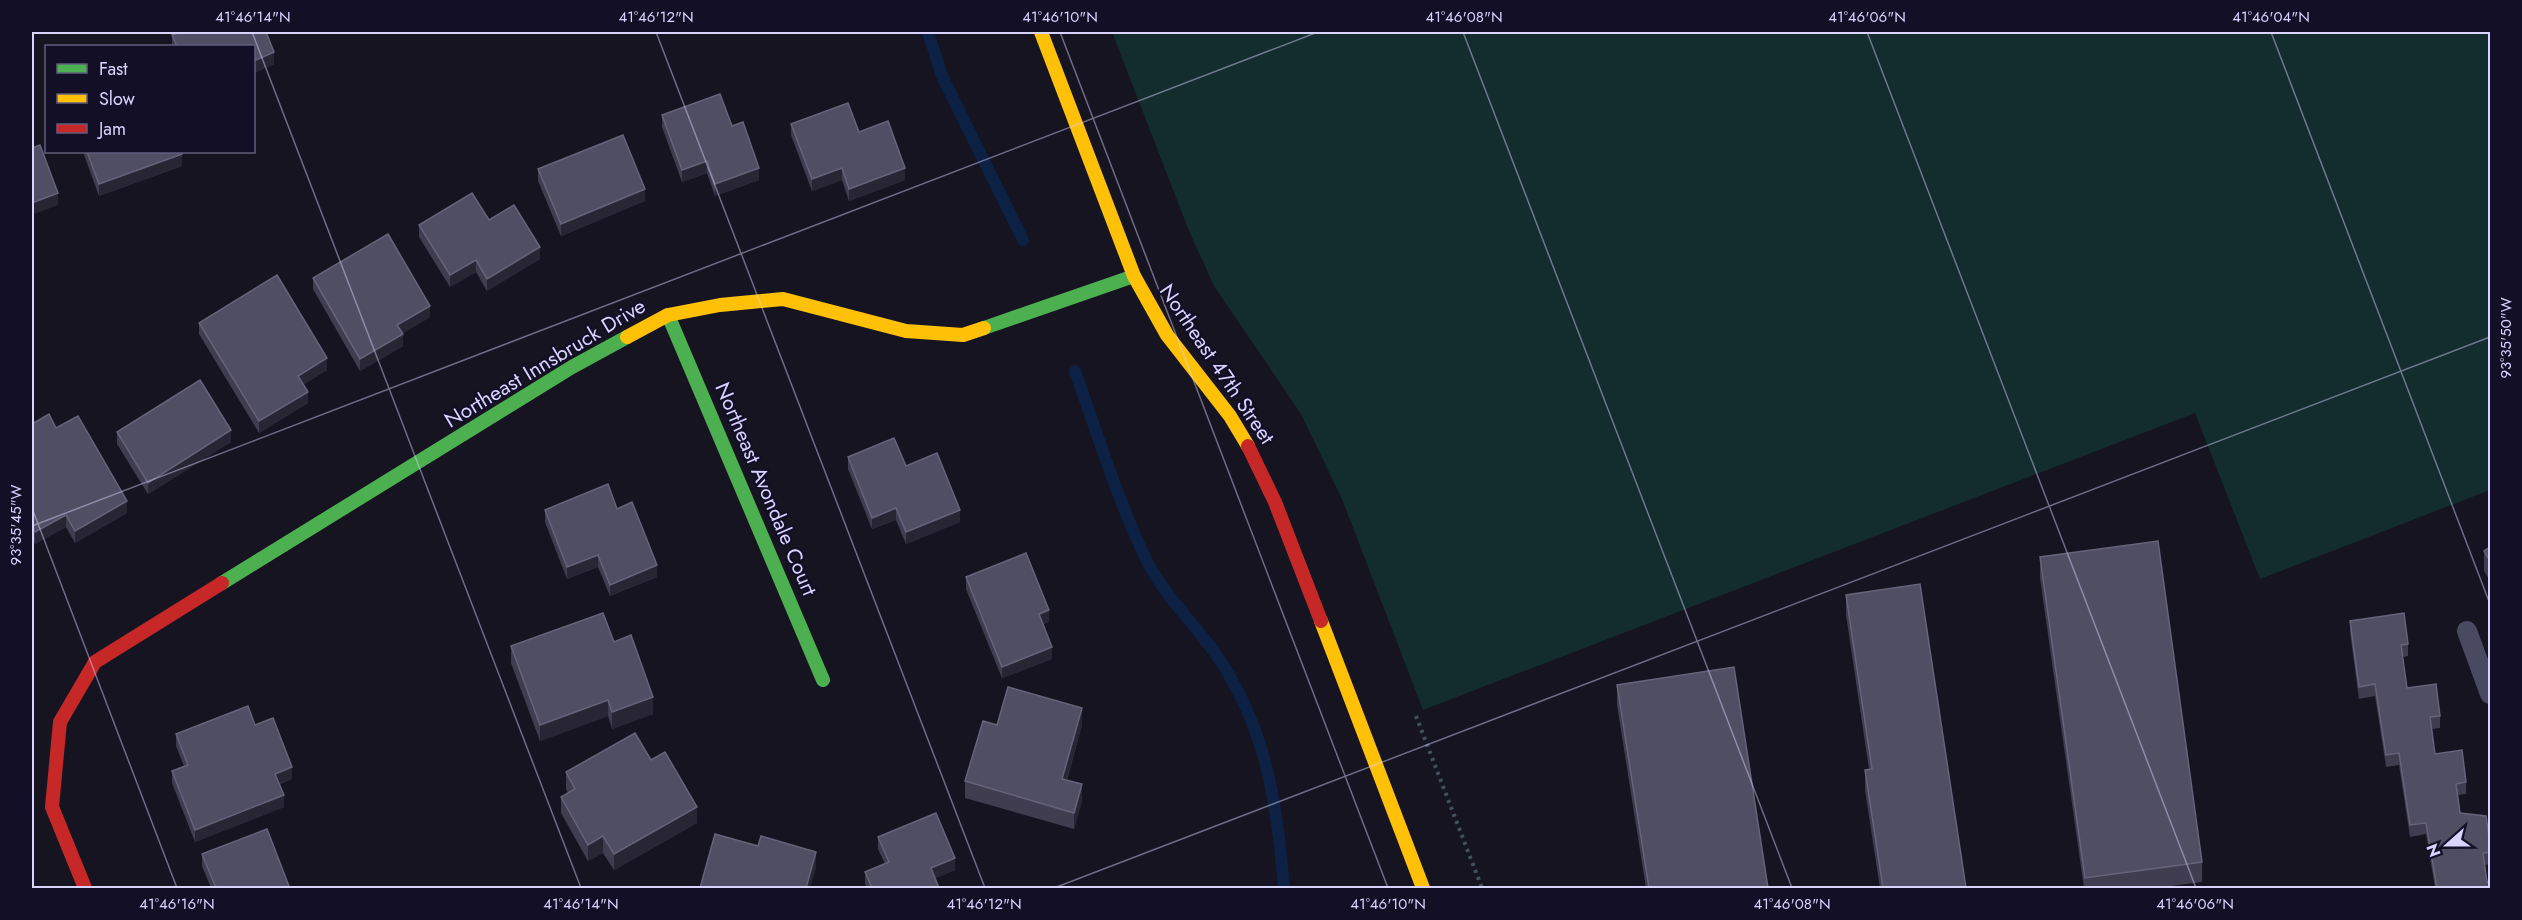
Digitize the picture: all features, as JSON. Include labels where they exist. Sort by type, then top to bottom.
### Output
[{"type":"street","name":"Northeast 47th Street","points":[[1041,32],[1134,276],[1167,335],[1230,416],[1257,461],[1280,513],[1423,888]]},
{"type":"street","name":"Northeast Innsbruck Drive","points":[[85,888],[52,807],[60,722],[95,662],[572,367],[668,315],[720,305],[783,299],[906,331],[963,335],[1134,276]]},
{"type":"street","name":"Northeast Avondale Court","points":[[668,315],[691,364],[823,680]]},
{"type":"lane","points":[[2467,631],[2486,670],[2490,694]]},
{"type":"path","points":[[1416,716],[1482,888]]},
{"type":"green space","points":[[1112,32],[2490,32],[2490,490],[2260,579],[2195,413],[1423,710],[1342,499],[1301,414],[1214,286],[1189,231]]},
{"type":"building","points":[[181,32],[266,32],[274,52],[255,61],[255,45],[177,45],[172,35]]},
{"type":"building","points":[[720,94],[732,126],[743,122],[759,168],[715,184],[707,161],[682,170],[662,115]]},
{"type":"building","points":[[848,103],[859,132],[888,121],[905,168],[849,189],[842,168],[812,179],[791,124]]},
{"type":"building","points":[[623,135],[645,189],[561,224],[538,169]]},
{"type":"building","points":[[40,145],[58,193],[32,203],[32,148]]},
{"type":"building","points":[[87,153],[182,154],[99,184]]},
{"type":"building","points":[[472,193],[489,220],[514,205],[540,247],[487,279],[476,260],[450,275],[419,225]]},
{"type":"building","points":[[388,234],[430,306],[397,325],[403,334],[360,359],[313,278]]},
{"type":"building","points":[[277,275],[327,358],[298,376],[308,392],[259,421],[199,323]]},
{"type":"building","points":[[200,380],[231,430],[148,483],[117,432]]},
{"type":"building","points":[[49,414],[56,428],[78,416],[127,501],[75,531],[66,515],[35,532],[32,526],[32,424]]},
{"type":"building","points":[[894,438],[906,466],[937,453],[960,510],[906,532],[896,508],[872,518],[848,457]]},
{"type":"building","points":[[608,484],[617,509],[632,502],[657,565],[610,585],[598,555],[567,567],[545,510]]},
{"type":"building","points":[[2158,541],[2202,862],[2085,878],[2040,557]]},
{"type":"building","points":[[2490,547],[2490,561],[2484,551]]},
{"type":"building","points":[[1026,553],[1049,610],[1039,614],[1052,647],[1002,667],[966,577]]},
{"type":"building","points":[[1920,584],[1966,888],[1883,888],[1865,770],[1872,769],[1846,595]]},
{"type":"building","points":[[603,613],[614,642],[631,635],[653,697],[612,712],[608,700],[540,725],[511,646]]},
{"type":"building","points":[[2404,613],[2408,644],[2401,645],[2407,688],[2436,684],[2440,716],[2430,717],[2435,754],[2462,750],[2466,782],[2456,784],[2460,813],[2486,816],[2490,852],[2483,853],[2490,888],[2437,888],[2426,823],[2410,825],[2399,753],[2386,755],[2375,684],[2359,687],[2350,621]]},
{"type":"building","points":[[1734,667],[1768,888],[1649,888],[1617,685]]},
{"type":"building","points":[[1008,687],[1082,708],[1062,779],[1082,784],[1074,813],[965,781],[983,721],[997,725]]},
{"type":"building","points":[[248,706],[255,725],[273,718],[292,767],[275,774],[284,795],[195,830],[172,771],[188,765],[176,734]]},
{"type":"building","points":[[635,733],[651,760],[665,752],[697,807],[614,854],[603,836],[588,845],[561,797],[575,789],[566,772]]},
{"type":"building","points":[[936,813],[955,858],[931,868],[939,888],[872,888],[865,872],[889,862],[878,837]]},
{"type":"building","points":[[267,829],[289,886],[284,888],[216,888],[202,854]]},
{"type":"building","points":[[715,834],[758,846],[761,836],[816,852],[806,888],[700,888]]},
{"type":"waterway","points":[[928,32],[942,76],[1023,240]]},
{"type":"waterway","points":[[1075,371],[1116,489],[1145,557],[1169,595],[1215,653],[1246,708],[1257,737],[1273,795],[1284,888]]},
{"type":"traffic: fast","points":[[984,328],[1134,276]]},
{"type":"traffic: fast","points":[[668,315],[823,680]]},
{"type":"traffic: fast","points":[[222,583],[572,367],[627,337]]},
{"type":"traffic: slow","points":[[1041,32],[1134,276],[1167,335],[1230,416],[1248,446]]},
{"type":"traffic: slow","points":[[627,337],[668,315],[720,305],[783,299],[906,331],[963,335],[984,328]]},
{"type":"traffic: slow","points":[[1321,621],[1423,888]]},
{"type":"traffic: jam","points":[[1248,446],[1275,502],[1321,621]]},
{"type":"traffic: jam","points":[[85,888],[52,807],[60,722],[95,662],[222,583]]}]
